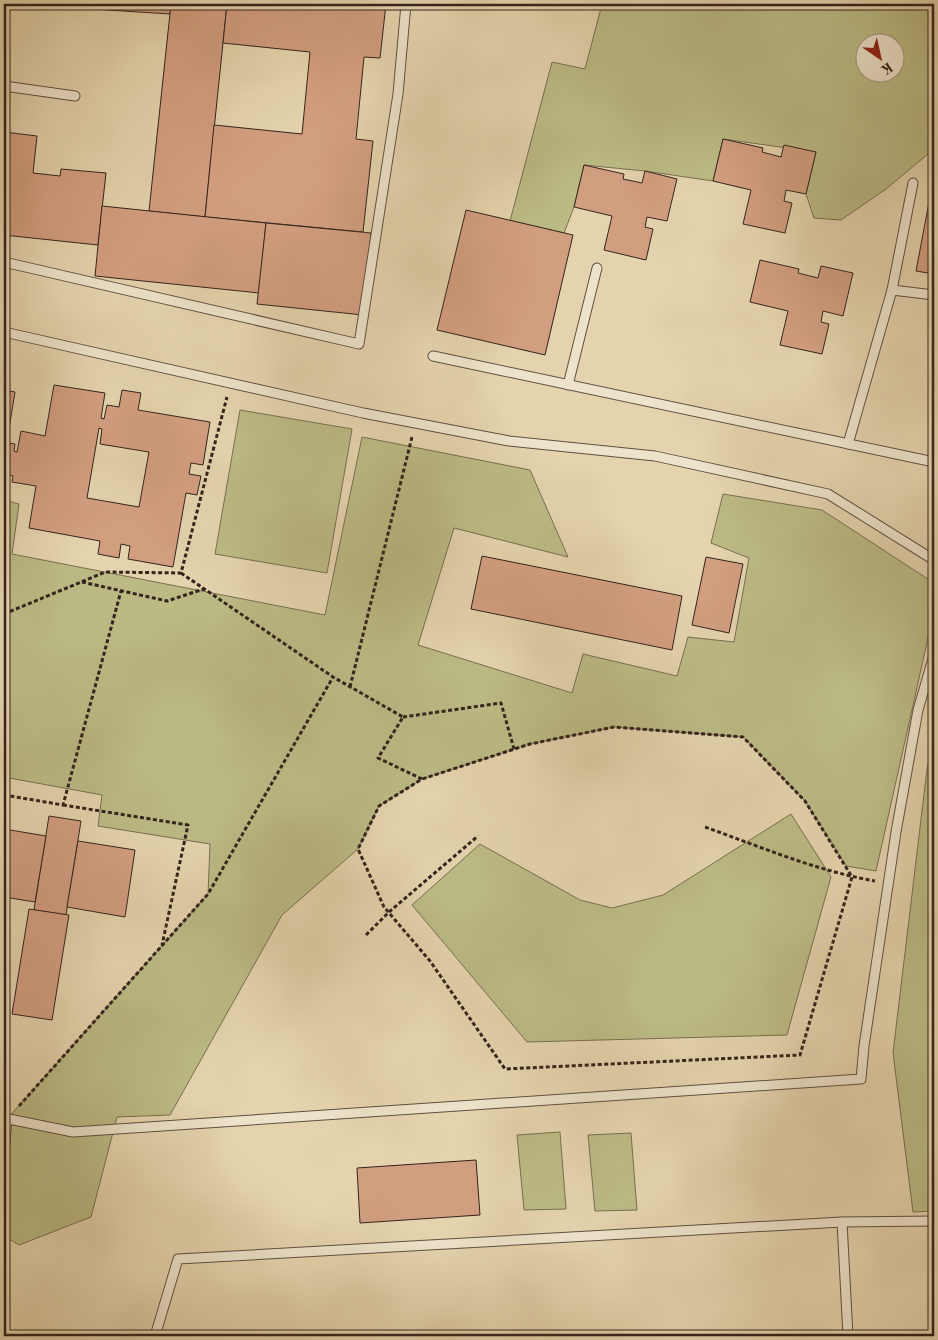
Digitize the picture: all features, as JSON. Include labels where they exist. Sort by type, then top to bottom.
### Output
[{"type":"lane","points":[[4,262],[359,344],[398,94],[406,4]]},
{"type":"lane","points":[[4,86],[75,96]]},
{"type":"lane","points":[[848,444],[892,290],[913,183]]},
{"type":"lane","points":[[568,385],[597,268]]},
{"type":"lane","points":[[892,290],[934,295]]},
{"type":"lane","points":[[4,332],[363,414],[509,441],[655,456],[828,494],[934,560]]},
{"type":"lane","points":[[433,356],[934,462]]},
{"type":"lane","points":[[4,1152],[6,1119],[73,1132],[861,1080],[864,1046],[896,832],[918,710],[934,655]]},
{"type":"lane","points":[[156,1336],[178,1259],[842,1222],[934,1220]]},
{"type":"lane","points":[[842,1222],[848,1336]]},
{"type":"path","points":[[180,573],[230,384]]},
{"type":"path","points":[[350,686],[416,424]]},
{"type":"path","points":[[4,614],[105,572],[180,573],[333,677],[403,717],[501,703],[514,749]]},
{"type":"path","points":[[82,582],[168,601],[204,589]]},
{"type":"path","points":[[63,805],[120,591]]},
{"type":"path","points":[[6,1119],[208,894],[333,677]]},
{"type":"path","points":[[403,717],[378,758],[422,779]]},
{"type":"path","points":[[614,727],[743,737],[805,801],[852,877],[800,1055],[505,1069],[430,961],[384,907],[358,849],[379,806],[422,779],[514,749],[614,727]]},
{"type":"path","points":[[4,796],[188,825],[162,945]]},
{"type":"path","points":[[705,827],[782,855],[852,877],[888,883]]},
{"type":"path","points":[[366,935],[388,912],[478,836]]},
{"type":"shaded area","points":[[602,4],[934,4],[934,156],[928,154],[886,189],[841,220],[814,218],[806,194],[816,152],[723,139],[713,181],[645,171],[584,165],[574,207],[564,233],[510,221],[552,62],[585,69]]},
{"type":"shaded area","points":[[240,410],[352,429],[327,573],[215,554]]},
{"type":"shaded area","points":[[362,437],[530,470],[568,557],[454,528],[418,645],[572,693],[583,654],[677,676],[688,637],[734,642],[749,558],[711,543],[723,494],[822,510],[934,583],[934,611],[876,871],[846,866],[805,801],[743,737],[614,727],[530,744],[422,779],[379,806],[358,849],[282,915],[170,1115],[117,1117],[91,1217],[19,1245],[4,1236],[4,1152],[7,1119],[208,894],[210,844],[98,826],[102,795],[4,777],[4,500],[19,504],[12,554],[325,615]]},
{"type":"shaded area","points":[[934,741],[934,1211],[913,1212],[893,1053],[927,769]]},
{"type":"shaded area","points":[[791,814],[831,877],[787,1035],[527,1042],[412,905],[480,844],[580,900],[612,908],[663,895]]},
{"type":"shaded area","points":[[560,1132],[566,1209],[524,1210],[517,1135]]},
{"type":"shaded area","points":[[631,1133],[637,1210],[595,1211],[588,1135]]},
{"type":"building","points":[[62,4],[171,4],[170,14],[61,7]]},
{"type":"building","points":[[171,4],[227,4],[205,217],[149,211]]},
{"type":"building","points":[[227,4],[386,4],[380,58],[364,57],[356,139],[373,141],[363,232],[205,217],[214,125],[302,134],[310,52],[223,43]]},
{"type":"building","points":[[4,132],[37,136],[33,173],[60,176],[61,169],[106,173],[98,245],[4,235]]},
{"type":"building","points":[[723,139],[763,148],[762,152],[781,157],[784,145],[816,152],[806,194],[786,190],[784,201],[792,203],[785,233],[743,224],[751,190],[713,181]]},
{"type":"building","points":[[584,165],[624,174],[623,179],[642,183],[645,171],[677,179],[667,221],[647,217],[645,227],[653,229],[646,260],[604,250],[612,216],[574,207]]},
{"type":"building","points":[[934,176],[934,274],[916,271]]},
{"type":"building","points":[[102,206],[266,223],[259,293],[95,276]]},
{"type":"building","points":[[466,210],[573,235],[545,355],[437,330]]},
{"type":"building","points":[[266,223],[371,233],[363,315],[257,304]]},
{"type":"building","points":[[760,260],[799,269],[798,273],[818,278],[821,266],[853,273],[843,316],[823,311],[821,322],[829,324],[822,354],[780,345],[788,311],[750,302]]},
{"type":"building","points":[[54,385],[105,393],[101,418],[104,419],[107,405],[119,407],[122,390],[141,393],[138,410],[210,422],[203,465],[191,463],[189,474],[201,476],[197,495],[186,493],[173,567],[128,559],[130,546],[121,544],[119,558],[98,554],[100,541],[29,528],[36,486],[12,482],[13,476],[4,474],[4,469],[9,443],[15,444],[14,451],[17,452],[21,431],[45,436]],"holes":[[[99,428],[102,429],[100,444],[149,452],[139,507],[87,498]]]},
{"type":"building","points":[[4,390],[15,392],[7,441],[4,440]]},
{"type":"building","points":[[482,556],[682,596],[672,650],[471,609]]},
{"type":"building","points":[[706,557],[743,564],[729,633],[692,625]]},
{"type":"building","points":[[49,816],[81,821],[66,915],[34,910]]},
{"type":"building","points":[[4,829],[46,836],[35,902],[4,897]]},
{"type":"building","points":[[78,841],[135,850],[125,917],[67,907]]},
{"type":"building","points":[[29,909],[69,915],[52,1020],[12,1014]]},
{"type":"building","points":[[476,1160],[480,1215],[360,1223],[357,1168]]}]
